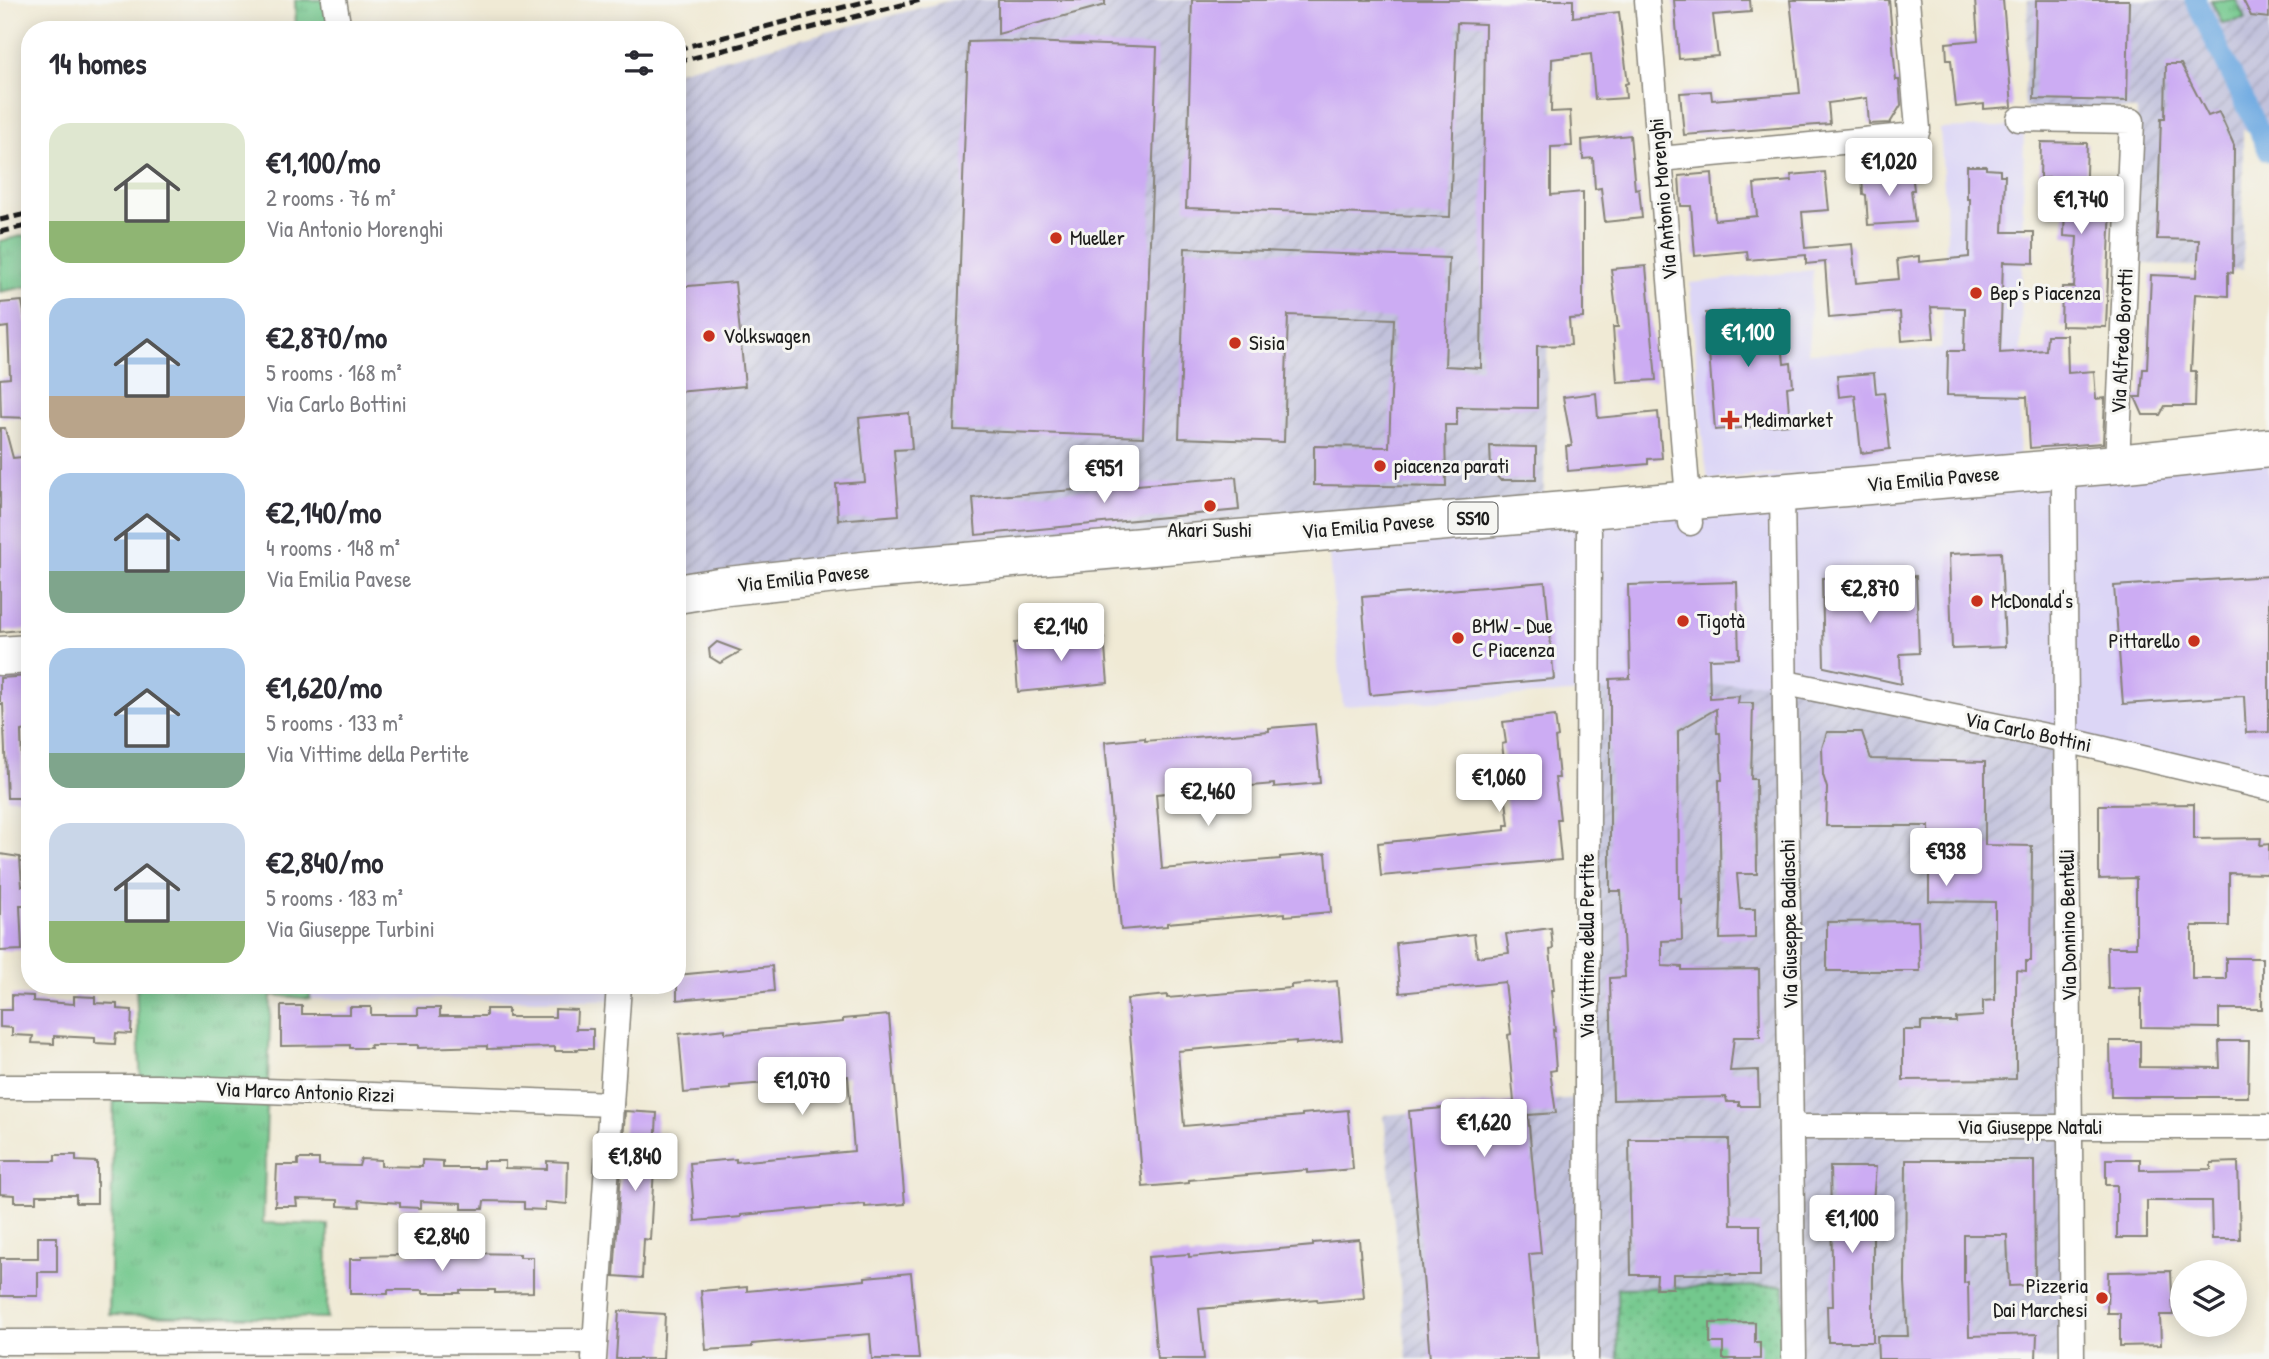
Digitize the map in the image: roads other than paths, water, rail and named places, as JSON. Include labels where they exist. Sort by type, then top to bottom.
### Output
[{"type":"main road","name":"Via Emilia Pavese","points":[[686,594],[719,587],[872,570],[1783,503],[2269,448]]},
{"type":"main road","name":"Via Emilia Pavese","points":[[1783,503],[2064,491],[2269,471]]},
{"type":"main road","name":"Via Emilia Pavese","points":[[686,597],[741,601],[827,598],[1589,532],[1689,511]]},
{"type":"main road","points":[[0,656],[21,654]]},
{"type":"street","points":[[334,0],[338,21]]},
{"type":"street","name":"Via Antonio Morenghi","points":[[1647,0],[1689,511]]},
{"type":"street","points":[[1660,159],[1916,135],[1918,130],[1907,0]]},
{"type":"street","name":"Via Alfredo Borotti","points":[[2019,119],[2132,121],[2117,464]]},
{"type":"street","name":"Via Donnino Bentelli","points":[[2064,491],[2072,1359]]},
{"type":"street","name":"Via Giuseppe Badiaschi","points":[[1783,503],[1794,1356]]},
{"type":"street","name":"Via Vittime della Pertite","points":[[1586,1359],[1589,532]]},
{"type":"street","name":"Via Carlo Bottini","points":[[1786,683],[2067,740],[2269,788]]},
{"type":"street","points":[[0,1342],[594,1350],[618,994]]},
{"type":"street","name":"Via Marco Antonio Rizzi","points":[[0,1087],[156,1087],[611,1104]]},
{"type":"street","name":"Via Giuseppe Natali","points":[[1792,1127],[2269,1127]]},
{"type":"waterway","points":[[2195,0],[2269,151]]},
{"type":"railway","points":[[686,47],[872,0]]},
{"type":"railway","points":[[686,60],[921,0]]},
{"type":"railway","points":[[0,220],[21,215]]},
{"type":"railway","points":[[0,232],[21,227]]},
{"type":"place","name":"Mueller","points":[[1056,238]]},
{"type":"place","name":"Bep's Piacenza","points":[[1976,293]]},
{"type":"place","name":"Volkswagen","points":[[709,336]]},
{"type":"place","name":"Sisia","points":[[1235,343]]},
{"type":"place","name":"Medimarket","points":[[1730,420]]},
{"type":"place","name":"piacenza parati","points":[[1380,466]]},
{"type":"place","name":"Akari Sushi","points":[[1210,506]]},
{"type":"place","name":"McDonald's","points":[[1977,601]]},
{"type":"place","name":"Tigotà","points":[[1683,621]]},
{"type":"place","name":"BMW - Due C Piacenza","points":[[1458,638]]},
{"type":"place","name":"Pittarello","points":[[2194,641]]},
{"type":"place","name":"Pizzeria Dai Marchesi","points":[[2102,1298]]}]
